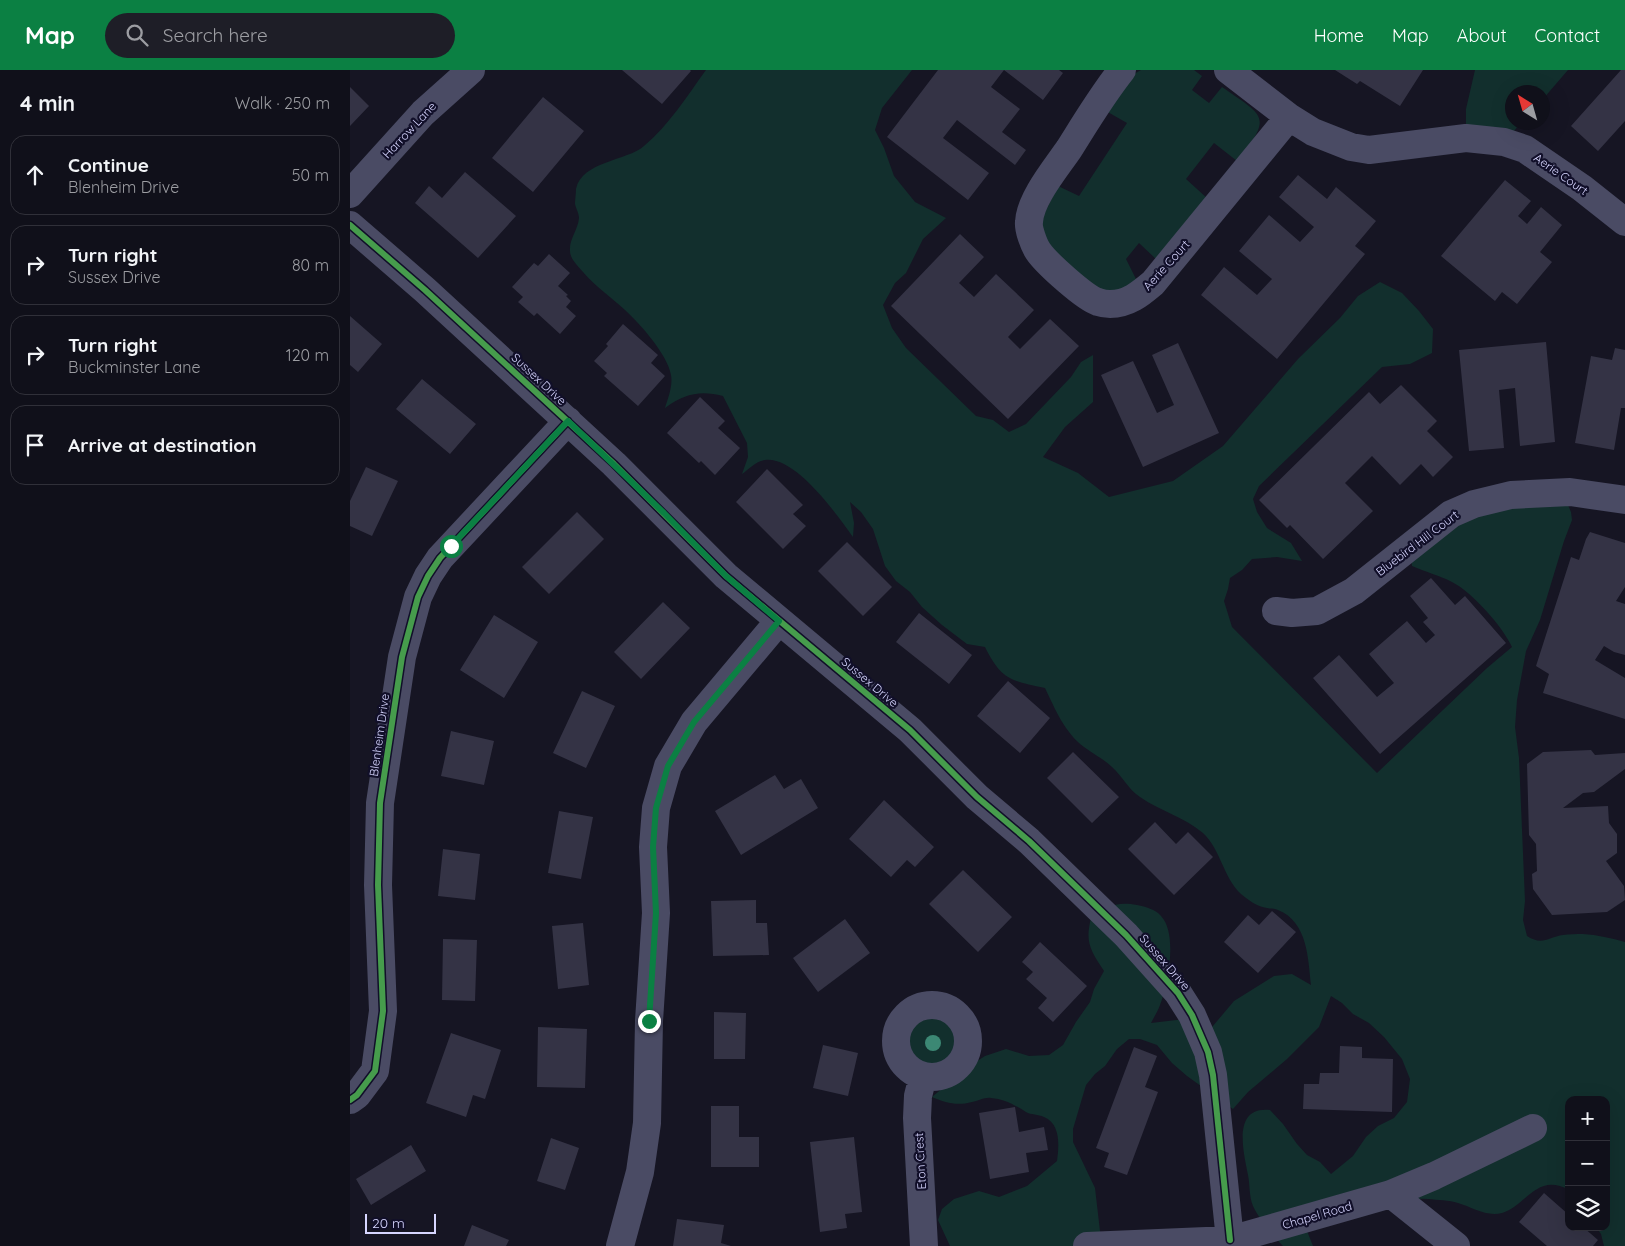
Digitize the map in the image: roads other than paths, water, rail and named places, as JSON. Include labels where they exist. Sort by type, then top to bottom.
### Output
[{"type":"street","name":"Harrow Lane","points":[[350,194],[423,113],[471,70]]},
{"type":"street","name":"Aerie Court","points":[[1122,70],[1108,88],[1044,186],[1033,206],[1028,223],[1037,250],[1087,297],[1098,302],[1121,303],[1135,298],[1153,283],[1289,117]]},
{"type":"street","name":"Aerie Court","points":[[1228,70],[1289,117],[1313,132],[1351,147],[1369,150],[1466,138],[1504,142],[1525,149],[1582,188],[1625,222]]},
{"type":"street","name":"Sussex Drive","points":[[350,225],[425,290],[568,421],[726,576],[910,730],[977,797],[1029,841],[1126,935],[1178,993],[1192,1014],[1200,1032],[1208,1052],[1213,1075],[1230,1240]]},
{"type":"street","name":"Blenheim Drive","points":[[350,1100],[357,1095],[375,1071],[383,1011],[378,886],[380,803],[402,657],[418,597],[428,576],[440,558],[568,421]]},
{"type":"street","name":"Bluebird Hill Court","points":[[1276,611],[1292,613],[1317,611],[1354,591],[1451,514],[1474,504],[1511,495],[1570,492],[1625,500]]},
{"type":"street","points":[[620,1246],[640,1172],[647,1123],[649,1021],[656,913],[653,847],[656,808],[668,766],[694,722],[779,621]]},
{"type":"street","name":"Eton Crest","points":[[923,1076],[918,1096],[917,1118],[924,1246]]},
{"type":"street","name":"Chapel Road","points":[[1087,1246],[1230,1240],[1390,1194],[1434,1176],[1533,1128]]},
{"type":"street","points":[[1390,1194],[1456,1246]]}]
